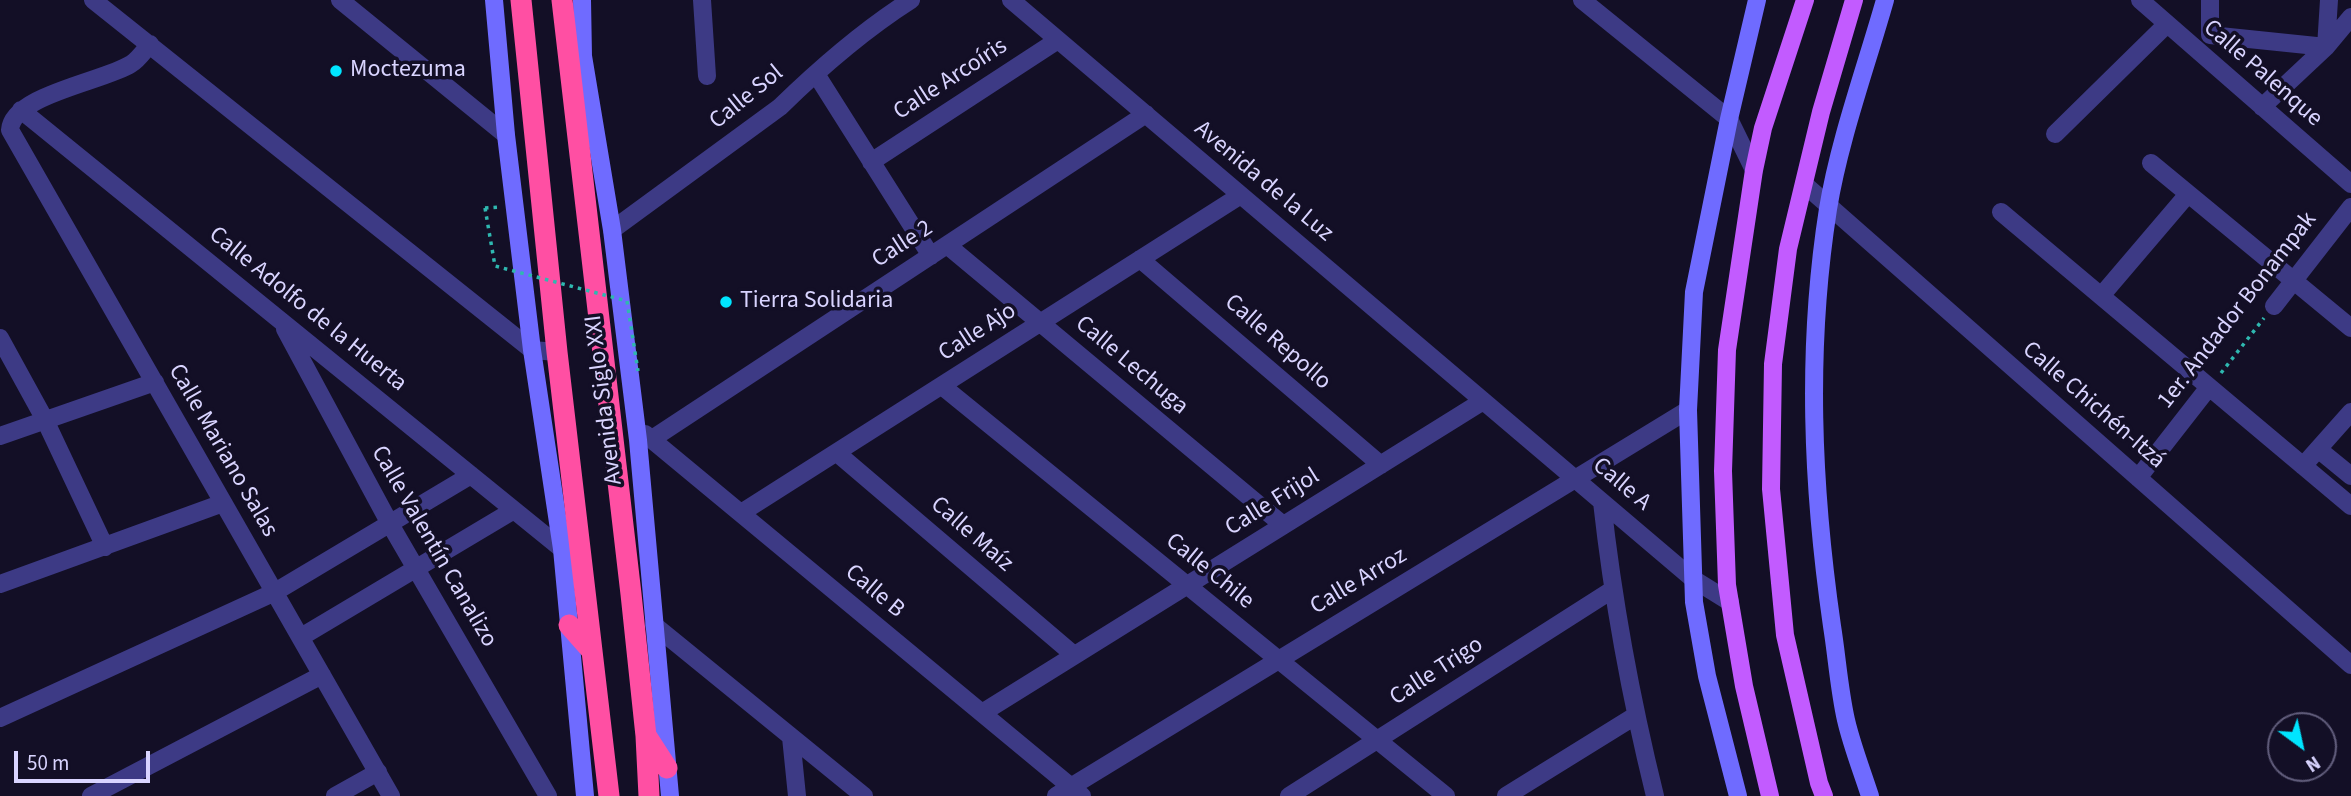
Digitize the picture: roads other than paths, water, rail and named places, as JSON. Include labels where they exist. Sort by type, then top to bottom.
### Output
[{"type":"highway","name":"Avenida Siglo XXI","points":[[521,0],[557,352],[609,796]]},
{"type":"highway","name":"Avenida Siglo XXI","points":[[562,0],[646,736],[649,796]]},
{"type":"highway","points":[[569,625],[592,651]]},
{"type":"highway","points":[[646,736],[667,768]]},
{"type":"main road","points":[[1770,796],[1744,686],[1727,585],[1723,471],[1727,350],[1754,170],[1767,118],[1805,0]]},
{"type":"main road","points":[[1824,796],[1786,635],[1771,489],[1773,364],[1788,249],[1821,112],[1854,0]]},
{"type":"street","points":[[93,0],[532,351],[557,352]]},
{"type":"street","points":[[110,15],[122,0]]},
{"type":"street","points":[[340,0],[506,135]]},
{"type":"street","points":[[494,0],[506,135],[532,351],[562,549],[585,796]]},
{"type":"street","name":"Avenida Siglo XXI","points":[[582,0],[583,56],[612,230],[635,425],[670,796]]},
{"type":"street","points":[[702,0],[707,76]]},
{"type":"street","name":"Calle Sol","points":[[612,230],[779,107],[891,12],[911,0]]},
{"type":"street","name":"Avenida de la Luz","points":[[1011,0],[1483,401]]},
{"type":"street","points":[[1582,0],[1729,119],[1754,170]]},
{"type":"street","points":[[1738,796],[1707,676],[1694,602],[1688,410],[1694,292],[1729,119],[1758,0]]},
{"type":"street","points":[[1870,796],[1846,720],[1828,598],[1814,462],[1815,346],[1818,282],[1829,206],[1846,135],[1885,0]]},
{"type":"street","name":"Calle Palenque","points":[[2140,0],[2351,184]]},
{"type":"street","points":[[2210,0],[2210,35],[2326,47]]},
{"type":"street","points":[[2326,47],[2329,0]]},
{"type":"street","points":[[2262,107],[2326,47],[2351,17]]},
{"type":"street","points":[[2055,134],[2167,24]]},
{"type":"street","name":"Calle Arcoíris","points":[[871,162],[1058,40]]},
{"type":"street","points":[[22,110],[69,87],[132,64],[150,44]]},
{"type":"street","points":[[816,74],[931,256]]},
{"type":"street","name":"Calle Mariano Salas","points":[[22,110],[11,122],[10,130],[391,796]]},
{"type":"street","name":"Calle Adolfo de la Huerta","points":[[22,110],[562,549]]},
{"type":"street","name":"Calle 2","points":[[652,439],[1146,114]]},
{"type":"street","points":[[2151,163],[2351,328]]},
{"type":"street","name":"Calle Chichén-Itzá","points":[[1804,184],[2351,665]]},
{"type":"street","points":[[2101,296],[2188,194]]},
{"type":"street","name":"Calle Ajo","points":[[741,513],[1241,195]]},
{"type":"street","name":"1er. Andador Bonampak","points":[[2274,306],[2351,207]]},
{"type":"street","points":[[2001,212],[2351,506]]},
{"type":"street","name":"Calle Lechuga","points":[[947,245],[1283,525]]},
{"type":"street","name":"Calle Repollo","points":[[1140,259],[1381,465]]},
{"type":"street","name":"Calle Valentín Canalizo","points":[[280,319],[390,524],[548,796]]},
{"type":"street","points":[[0,338],[46,420],[104,547]]},
{"type":"street","points":[[0,436],[155,382]]},
{"type":"street","name":"Calle Chile","points":[[942,386],[1446,796]]},
{"type":"street","name":"1er. Andador Bonampak","points":[[2138,478],[2209,387]]},
{"type":"street","name":"Calle A","points":[[1483,401],[1693,579],[1730,602]]},
{"type":"street","name":"Calle Frijol","points":[[982,713],[1483,401]]},
{"type":"street","name":"Calle Arroz","points":[[1069,793],[1278,660],[1688,410]]},
{"type":"street","points":[[2303,466],[2349,420]]},
{"type":"street","name":"Calle B","points":[[635,425],[982,713],[1069,793]]},
{"type":"street","points":[[2318,449],[2351,476]]},
{"type":"street","name":"Calle Maíz","points":[[837,453],[1074,655]]},
{"type":"street","points":[[0,718],[275,592],[471,475]]},
{"type":"street","points":[[1602,502],[1612,590],[1635,716],[1655,796]]},
{"type":"street","points":[[2,580],[104,547],[223,503]]},
{"type":"street","points":[[300,638],[514,510]]},
{"type":"street","name":"Calle Trigo","points":[[1289,796],[1612,590]]},
{"type":"street","points":[[654,625],[863,796]]},
{"type":"street","points":[[91,796],[322,675]]},
{"type":"street","points":[[1506,796],[1635,716]]},
{"type":"street","points":[[791,737],[797,796]]},
{"type":"street","points":[[335,796],[378,772]]},
{"type":"place","name":"Moctezuma","points":[[336,71]]},
{"type":"place","name":"Tierra Solidaria","points":[[726,302]]}]
